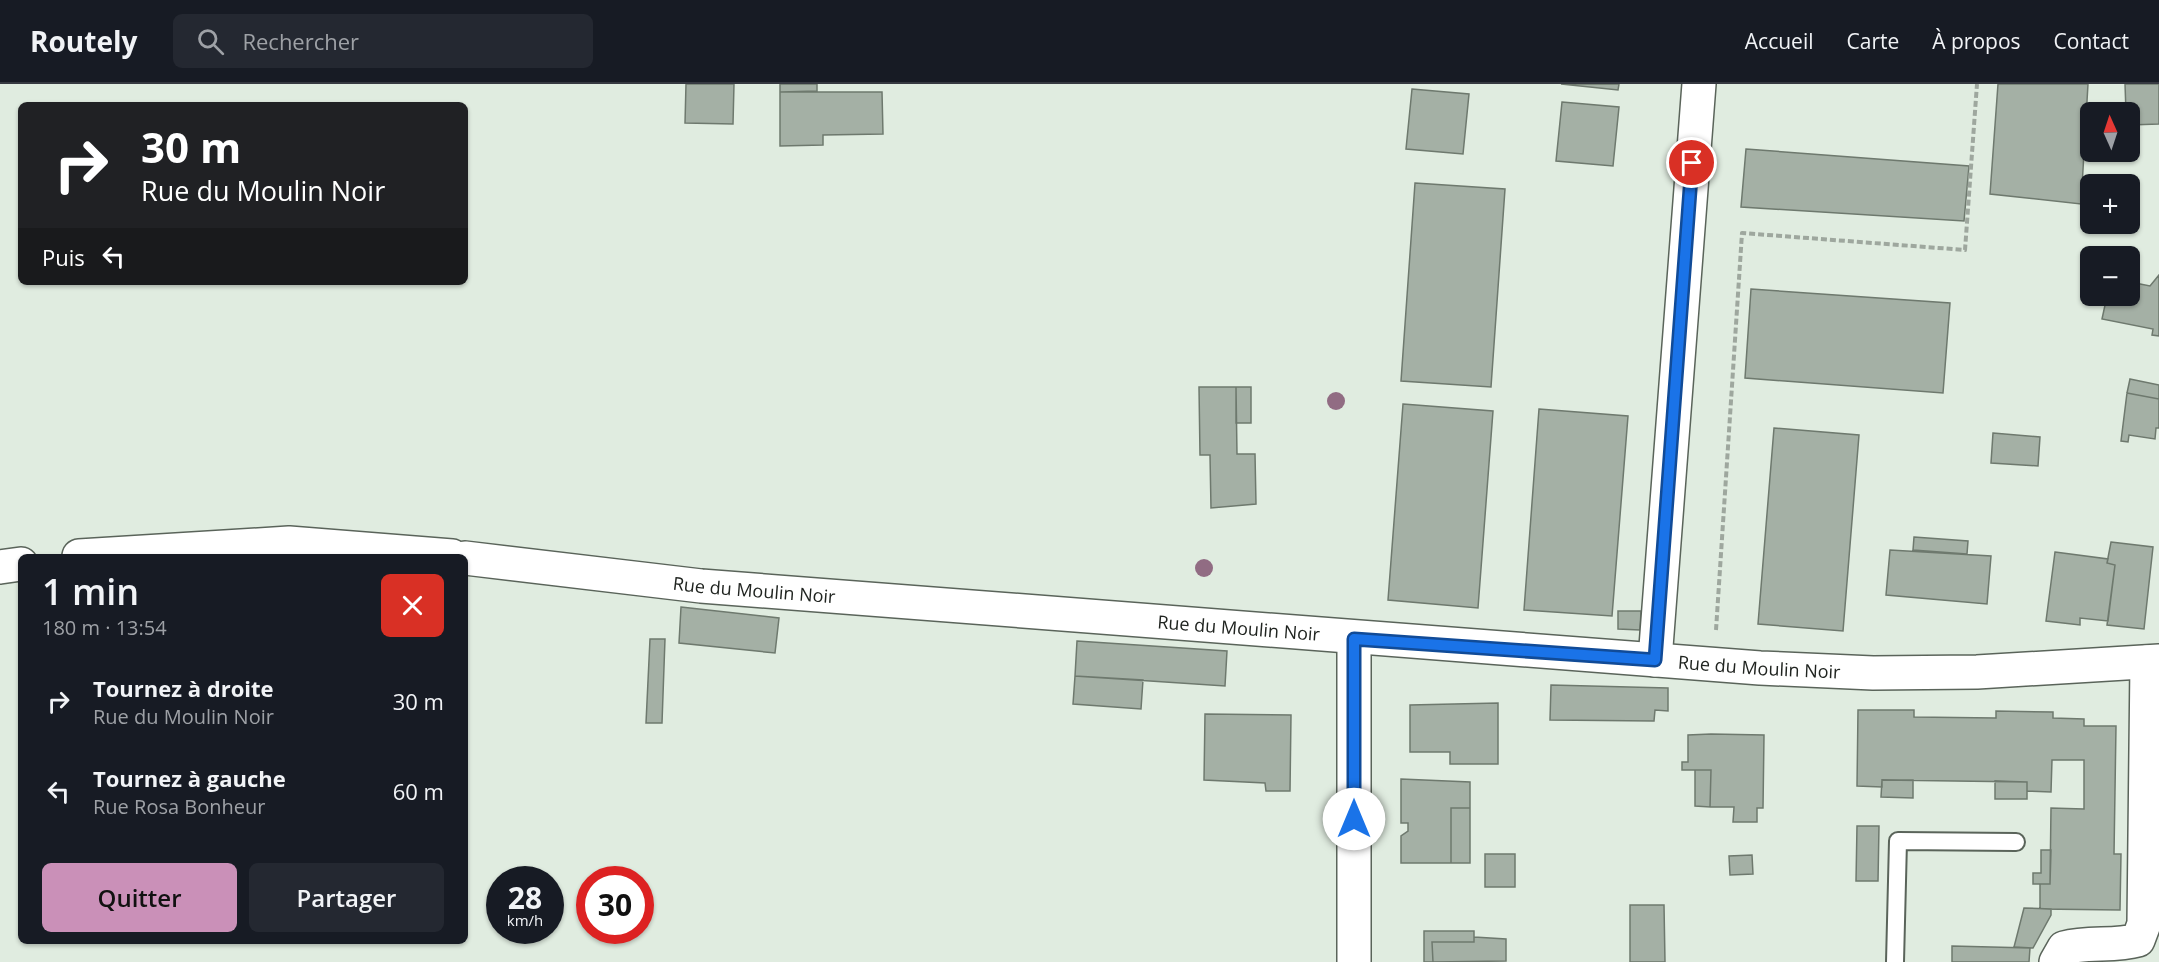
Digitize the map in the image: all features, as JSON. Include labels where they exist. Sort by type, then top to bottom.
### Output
[{"type":"street","points":[[1655,660],[1699,84]]},
{"type":"street","points":[[111,554],[289,543],[427,554]]},
{"type":"street","name":"Rue du Moulin Noir","points":[[468,558],[701,586],[1354,639],[1713,664],[1873,673],[1977,672],[2153,662]]},
{"type":"street","points":[[0,567],[18,564]]},
{"type":"street","points":[[1354,639],[1354,962]]},
{"type":"street","points":[[2056,962],[2064,948],[2082,943],[2124,944],[2138,940],[2144,924],[2153,662]]},
{"type":"lane","points":[[1895,962],[1898,841],[2016,843]]},
{"type":"path","points":[[1713,664],[1742,233],[1965,250],[1977,84]]},
{"type":"building","points":[[686,84],[734,84],[733,124],[685,123]]},
{"type":"building","points":[[780,84],[817,84],[817,91],[780,92]]},
{"type":"building","points":[[1561,84],[1619,84],[1618,90]]},
{"type":"building","points":[[1998,84],[2088,84],[2087,102],[2080,102],[2080,162],[2083,162],[2083,174],[2080,174],[2080,204],[1990,194]]},
{"type":"building","points":[[2125,84],[2159,84],[2159,124],[2140,125],[2140,102],[2126,102]]},
{"type":"building","points":[[1412,89],[1469,94],[1463,154],[1406,149]]},
{"type":"building","points":[[780,92],[882,92],[883,134],[823,135],[823,145],[780,146]]},
{"type":"building","points":[[1562,102],[1619,107],[1613,166],[1556,161]]},
{"type":"building","points":[[1746,149],[1969,166],[1964,221],[1741,207]]},
{"type":"building","points":[[1415,183],[1505,189],[1491,387],[1401,381]]},
{"type":"building","points":[[2159,275],[2159,336],[2152,335],[2153,329],[2102,319],[2105,306],[2140,306],[2140,284],[2150,286]]},
{"type":"building","points":[[1751,289],[1950,303],[1943,393],[1745,378]]},
{"type":"building","points":[[2130,379],[2159,385],[2159,399],[2127,393]]},
{"type":"building","points":[[1199,387],[1236,387],[1237,454],[1255,454],[1256,504],[1211,508],[1210,455],[1200,455]]},
{"type":"building","points":[[1236,387],[1251,387],[1251,423],[1236,423]]},
{"type":"building","points":[[2127,393],[2159,399],[2159,428],[2156,428],[2155,439],[2129,435],[2128,442],[2121,441]]},
{"type":"building","points":[[1403,404],[1493,411],[1478,608],[1388,600]]},
{"type":"building","points":[[1539,409],[1628,416],[1612,616],[1524,610]]},
{"type":"building","points":[[1774,428],[1859,435],[1843,631],[1758,624]]},
{"type":"building","points":[[1993,433],[2040,437],[2038,466],[1991,463]]},
{"type":"building","points":[[1914,537],[1968,541],[1967,554],[1913,550]]},
{"type":"building","points":[[2111,542],[2153,547],[2144,629],[2107,625],[2115,565],[2107,563]]},
{"type":"building","points":[[1890,550],[1991,556],[1987,604],[1886,595]]},
{"type":"building","points":[[2055,552],[2108,559],[2107,563],[2115,565],[2108,621],[2080,618],[2080,625],[2046,621]]},
{"type":"building","points":[[681,607],[779,618],[775,653],[679,643]]},
{"type":"building","points":[[1618,611],[1641,611],[1640,630],[1618,629]]},
{"type":"building","points":[[650,639],[665,639],[662,723],[646,723]]},
{"type":"building","points":[[1077,641],[1227,651],[1225,686],[1075,676]]},
{"type":"building","points":[[1075,676],[1143,680],[1141,709],[1073,704]]},
{"type":"building","points":[[1551,685],[1668,688],[1668,711],[1655,710],[1654,721],[1550,720]]},
{"type":"building","points":[[1498,703],[1498,764],[1450,764],[1450,752],[1410,752],[1410,705]]},
{"type":"building","points":[[1858,710],[1914,710],[1914,717],[1996,718],[1996,711],[2053,712],[2053,718],[2084,719],[2084,726],[2116,726],[2114,854],[2121,854],[2120,910],[2040,909],[2040,884],[2050,884],[2051,808],[2084,809],[2084,760],[2052,760],[2051,792],[2027,791],[2027,782],[1882,780],[1882,787],[1857,786]]},
{"type":"building","points":[[1205,714],[1291,715],[1290,791],[1266,791],[1265,783],[1204,780]]},
{"type":"building","points":[[1688,735],[1764,735],[1763,808],[1757,808],[1757,822],[1733,822],[1734,807],[1710,807],[1711,770],[1682,770],[1682,762],[1688,762]]},
{"type":"building","points":[[1695,770],[1711,770],[1710,807],[1695,806]]},
{"type":"building","points":[[1401,779],[1470,782],[1470,808],[1451,808],[1451,863],[1401,863],[1401,836],[1408,831],[1408,823],[1401,823]]},
{"type":"building","points":[[1882,780],[1913,780],[1913,798],[1881,797]]},
{"type":"building","points":[[1995,781],[2027,782],[2027,799],[1995,799]]},
{"type":"building","points":[[1451,808],[1470,808],[1470,863],[1451,863]]},
{"type":"building","points":[[1857,826],[1879,826],[1878,881],[1856,881]]},
{"type":"building","points":[[2041,850],[2051,850],[2050,884],[2033,884],[2033,873],[2041,873]]},
{"type":"building","points":[[1485,854],[1515,854],[1515,887],[1485,887]]},
{"type":"building","points":[[1752,855],[1753,874],[1730,875],[1729,856]]},
{"type":"building","points":[[1630,905],[1664,905],[1665,962],[1630,962]]},
{"type":"building","points":[[2024,908],[2051,909],[2051,915],[2033,948],[2014,947]]},
{"type":"building","points":[[1424,931],[1474,931],[1474,942],[1432,942],[1433,962],[1424,962]]},
{"type":"building","points":[[1474,937],[1506,939],[1506,961],[1433,962],[1432,942],[1474,942]]},
{"type":"building","points":[[1952,946],[2030,948],[2029,962],[1952,962]]},
{"type":"route","points":[[1354,819],[1354,639],[1655,660],[1692,163]]}]
